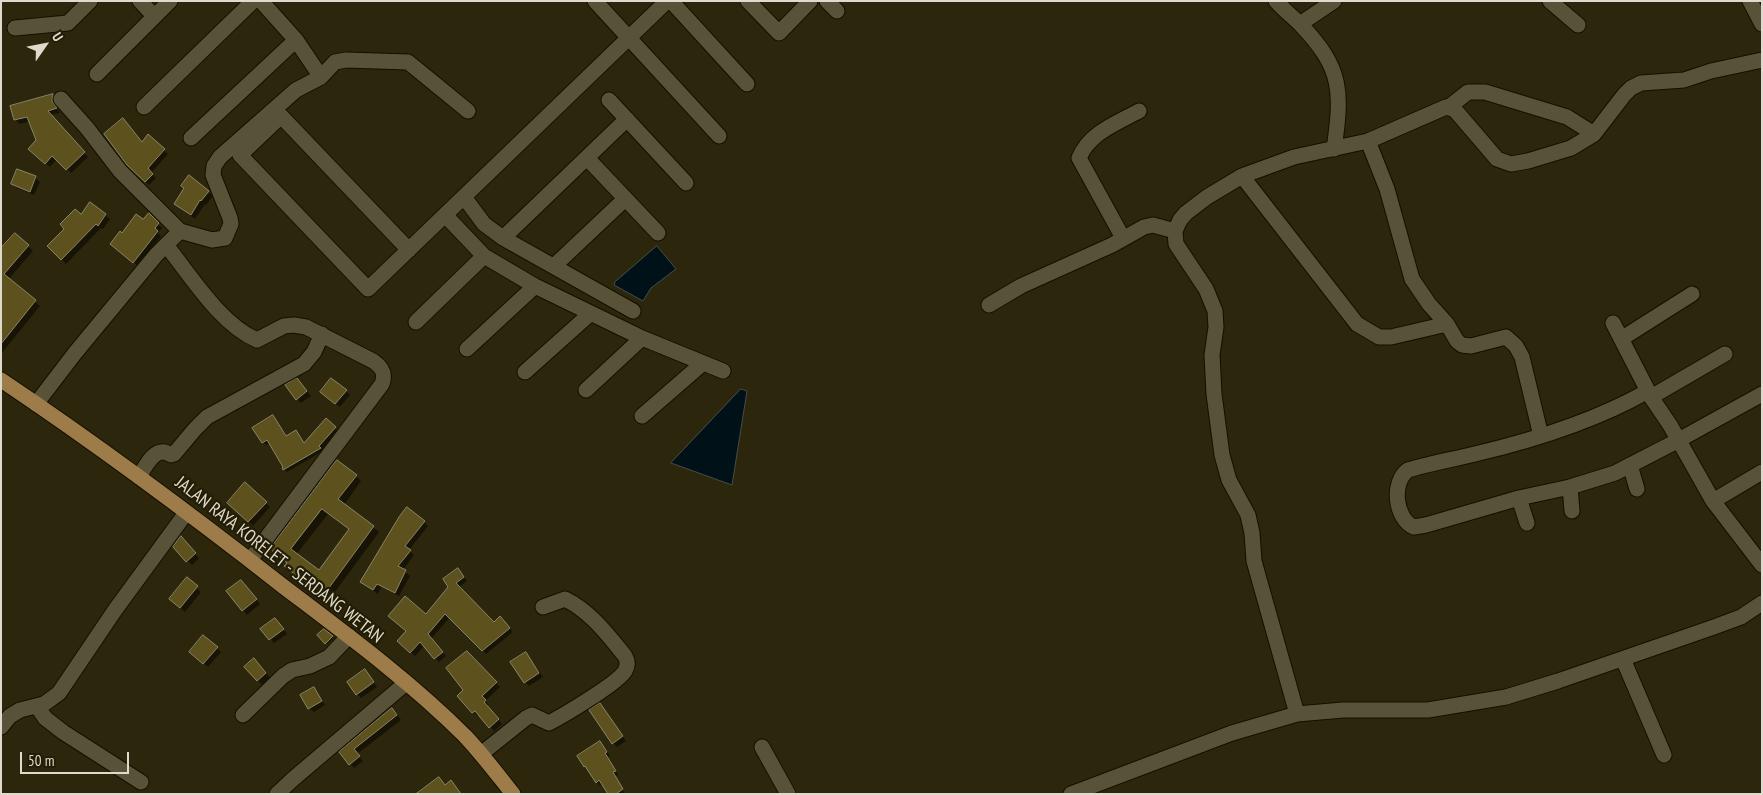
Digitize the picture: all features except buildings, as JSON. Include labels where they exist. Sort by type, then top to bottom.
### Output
[{"type":"main road","name":"JALAN RAYA KORELET - SERDANG WETAN","points":[[1,380],[186,512],[349,636],[406,683],[464,735],[513,794]]},
{"type":"street","points":[[15,28],[68,23],[90,1]]},
{"type":"street","points":[[140,1],[154,16]]},
{"type":"street","points":[[97,74],[170,1]]},
{"type":"street","points":[[144,107],[253,1]]},
{"type":"street","points":[[261,1],[296,40],[321,77]]},
{"type":"street","points":[[595,1],[719,136]]},
{"type":"street","points":[[409,250],[281,116],[240,155],[368,289],[409,250],[464,197],[628,38],[667,1]]},
{"type":"street","points":[[671,1],[747,84]]},
{"type":"street","points":[[748,1],[779,33],[810,1]]},
{"type":"street","points":[[1276,1],[1323,50],[1334,72],[1339,99],[1334,149]]},
{"type":"street","points":[[1300,24],[1334,1]]},
{"type":"street","points":[[1550,1],[1578,25]]},
{"type":"street","points":[[1750,1],[1762,24]]},
{"type":"street","points":[[191,138],[296,40]]},
{"type":"street","points":[[61,99],[120,170],[180,231],[212,240],[225,238],[231,224],[213,175],[214,166],[220,158],[296,90],[321,77],[336,62],[346,60],[408,62],[468,111]]},
{"type":"street","points":[[1449,107],[1455,110],[1497,159],[1511,164],[1528,162],[1571,148],[1594,134],[1624,95],[1631,88],[1641,83],[1684,80],[1711,71],[1762,60]]},
{"type":"street","points":[[1297,714],[1254,561],[1252,532],[1248,515],[1229,480],[1222,456],[1214,394],[1212,355],[1216,327],[1215,311],[1206,289],[1176,244],[1175,231],[1180,220],[1207,197],[1242,176],[1294,157],[1368,141],[1449,107],[1468,92],[1485,92],[1567,117],[1594,134]]},
{"type":"street","points":[[609,100],[686,183]]},
{"type":"street","points":[[1123,238],[1079,158],[1083,148],[1090,140],[1139,111]]},
{"type":"street","points":[[503,238],[627,120]]},
{"type":"street","points":[[1368,141],[1387,189],[1412,279],[1429,304],[1447,324],[1457,341],[1462,345],[1472,346],[1506,337],[1516,346],[1522,357],[1541,436]]},
{"type":"street","points":[[587,158],[658,233]]},
{"type":"street","points":[[1242,176],[1357,324],[1379,337],[1391,337],[1447,324]]},
{"type":"street","points":[[464,197],[484,224],[503,238],[633,311]]},
{"type":"street","points":[[554,266],[625,199]]},
{"type":"street","points":[[445,215],[484,256],[535,286],[642,338],[723,372]]},
{"type":"street","points":[[989,305],[1021,286],[1112,245],[1144,227],[1153,225],[1175,231]]},
{"type":"street","points":[[36,404],[81,346],[180,231]]},
{"type":"street","points":[[166,245],[223,316],[246,335],[257,340],[284,326],[306,327],[373,361],[380,366],[384,378],[382,384],[250,560]]},
{"type":"street","points":[[416,322],[484,256]]},
{"type":"street","points":[[467,349],[535,286]]},
{"type":"street","points":[[1621,339],[1692,294]]},
{"type":"street","points":[[525,372],[591,313]]},
{"type":"street","points":[[1613,324],[1650,394],[1670,425],[1713,501],[1762,565]]},
{"type":"street","points":[[138,477],[159,451],[171,455],[174,454],[207,417],[304,364],[314,352],[322,334]]},
{"type":"street","points":[[586,390],[642,338]]},
{"type":"street","points":[[1725,354],[1650,394],[1564,430],[1481,453],[1408,470],[1400,478],[1396,493],[1401,512],[1406,521],[1414,527],[1519,498],[1570,487],[1614,473],[1678,441],[1762,394]]},
{"type":"street","points":[[642,416],[703,363]]},
{"type":"street","points":[[1630,465],[1638,489]]},
{"type":"street","points":[[1713,501],[1762,472]]},
{"type":"street","points":[[1570,487],[1572,511]]},
{"type":"street","points":[[1519,498],[1527,523]]},
{"type":"street","points":[[1,727],[10,716],[20,710],[37,706],[52,699],[65,686],[109,617],[186,512]]},
{"type":"street","points":[[481,754],[526,718],[532,715],[548,723],[604,689],[626,670],[628,661],[625,656],[599,625],[577,605],[565,599],[544,607]]},
{"type":"street","points":[[1071,794],[1232,733],[1297,714],[1343,710],[1428,710],[1506,697],[1623,659],[1741,617],[1762,603]]},
{"type":"street","points":[[243,715],[283,676],[292,670],[310,666],[329,657],[349,636]]},
{"type":"street","points":[[1623,659],[1664,755]]},
{"type":"street","points":[[277,794],[406,683]]},
{"type":"street","points":[[37,706],[45,718],[63,732],[141,782]]},
{"type":"street","points":[[762,748],[788,794]]},
{"type":"shaded area","points":[[657,246],[676,269],[651,288],[643,301],[614,285],[615,282]]},
{"type":"shaded area","points":[[741,389],[747,391],[732,485],[671,463]]}]
